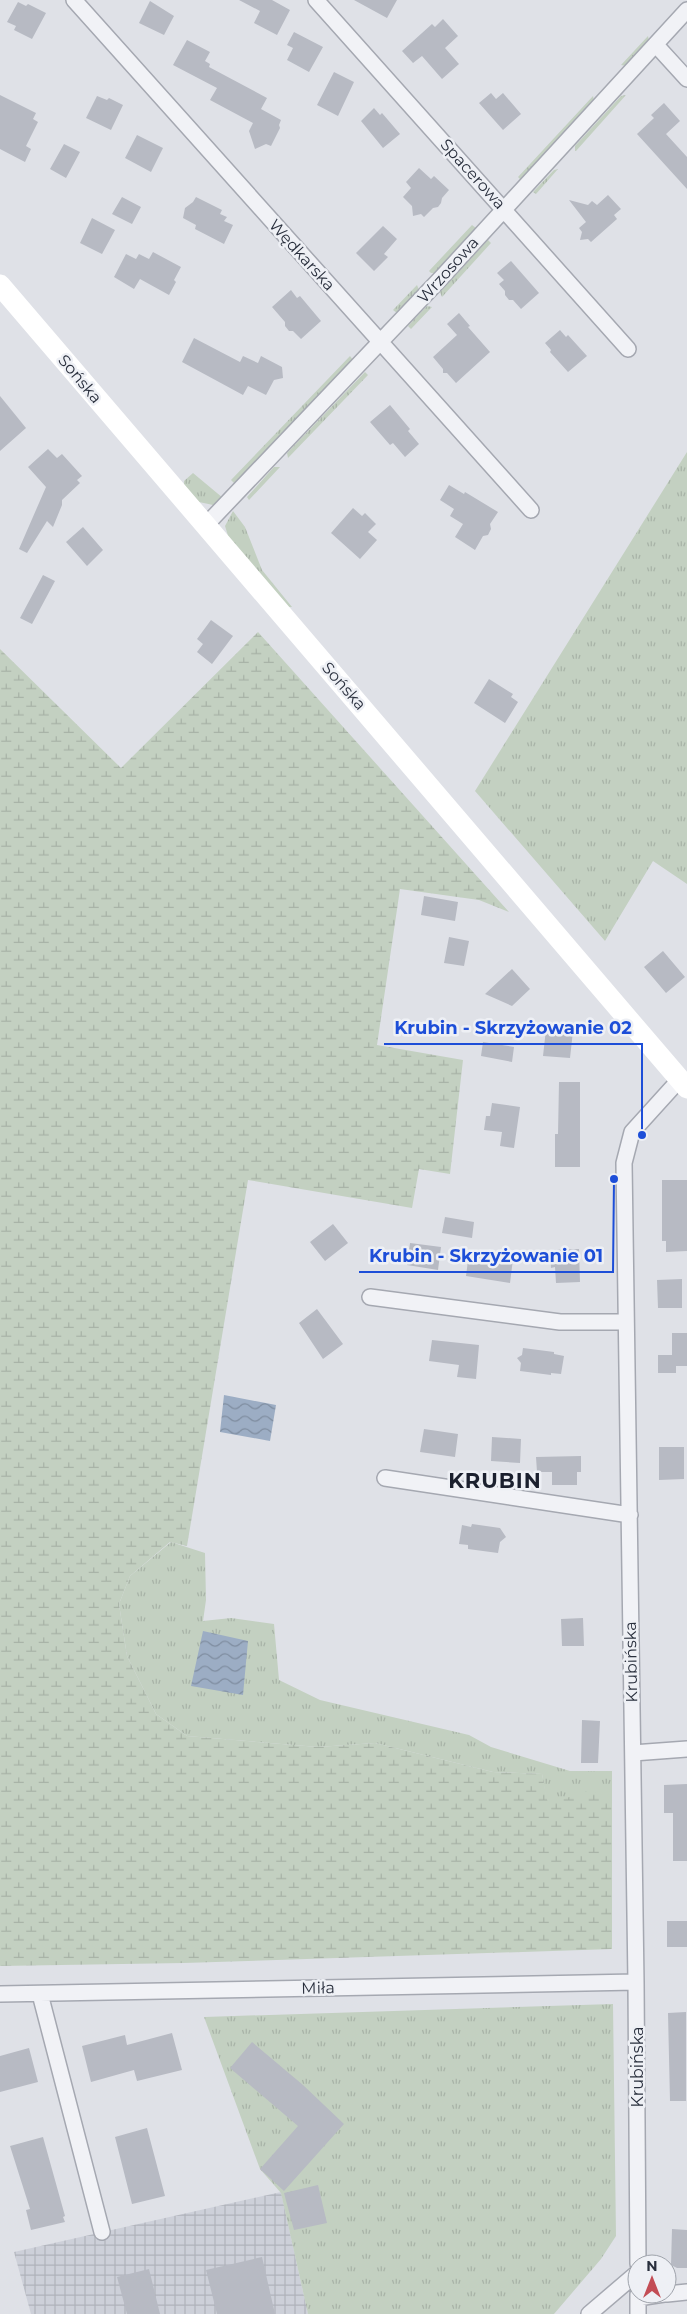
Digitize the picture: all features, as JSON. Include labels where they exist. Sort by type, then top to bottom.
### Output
[{"type":"street","name":"Wędkarska","points":[[74,0],[530,510]]},
{"type":"street","name":"Spacerowa","points":[[316,0],[628,349]]},
{"type":"street","name":"Wrzosowa","points":[[206,526],[381,342],[656,46],[687,10]]},
{"type":"street","points":[[656,46],[687,79]]},
{"type":"street","name":"Sońska","points":[[0,285],[683,1083]]},
{"type":"street","name":"Krubińska","points":[[638,2254],[636,1982],[624,1163],[626,1146],[632,1132],[640,1121],[683,1083]]},
{"type":"street","points":[[370,1297],[560,1322],[626,1322]]},
{"type":"street","points":[[385,1478],[630,1515]]},
{"type":"street","points":[[633,1753],[687,1749]]},
{"type":"street","name":"Miła","points":[[0,1994],[636,1982]]},
{"type":"street","points":[[40,1994],[102,2232]]},
{"type":"street","points":[[589,2314],[627,2282]]},
{"type":"shaded area","points":[[281,2192],[308,2314],[31,2314],[14,2252]]},
{"type":"green space","points":[[648,36],[649,41],[626,66],[621,65]]},
{"type":"green space","points":[[626,95],[575,151],[575,146],[621,96]]},
{"type":"green space","points":[[593,96],[594,101],[521,180],[518,177]]},
{"type":"green space","points":[[558,169],[536,194],[533,192],[554,170]]},
{"type":"green space","points":[[472,225],[476,228],[435,273],[431,273],[429,271]]},
{"type":"green space","points":[[488,240],[491,243],[442,297],[440,292]]},
{"type":"green space","points":[[417,285],[419,290],[397,313],[393,310]]},
{"type":"green space","points":[[427,306],[432,307],[411,329],[408,326]]},
{"type":"green space","points":[[350,356],[353,360],[235,484],[231,480]]},
{"type":"green space","points":[[365,372],[368,375],[288,458],[287,453]]},
{"type":"green space","points":[[687,452],[687,884],[653,861],[605,941],[475,791]]},
{"type":"green space","points":[[274,467],[280,467],[249,500],[247,497]]},
{"type":"green space","points":[[193,473],[223,498],[213,505],[199,502],[184,486],[184,481]]},
{"type":"green space","points":[[233,511],[245,527],[262,570],[292,607],[288,607],[229,539],[225,526]]},
{"type":"green space","points":[[258,632],[509,912],[479,900],[400,889],[377,1045],[463,1060],[450,1174],[419,1169],[412,1208],[248,1180],[187,1546],[170,1542],[130,1576],[119,1604],[127,1656],[156,1714],[187,1736],[318,1747],[375,1743],[493,1772],[542,1774],[548,1804],[591,1790],[612,1800],[612,1949],[184,1963],[0,1966],[0,649],[121,768]]},
{"type":"green space","points":[[171,1542],[205,1553],[206,1600],[203,1621],[231,1618],[274,1624],[279,1680],[320,1700],[469,1735],[491,1747],[570,1771],[612,1771],[612,1949],[547,1804],[542,1774],[493,1772],[375,1743],[318,1747],[187,1736],[156,1714],[127,1656],[119,1604],[130,1576]]},
{"type":"green space","points":[[613,2004],[616,2236],[601,2259],[554,2314],[308,2314],[281,2193],[260,2169],[204,2017]]},
{"type":"water","points":[[224,1395],[276,1405],[270,1441],[220,1432]]},
{"type":"water","points":[[203,1631],[248,1641],[243,1695],[191,1686]]},
{"type":"building","points":[[239,0],[272,0],[290,10],[277,35],[254,23],[260,11]]},
{"type":"building","points":[[354,0],[397,0],[387,18]]},
{"type":"building","points":[[150,1],[174,16],[164,35],[139,23]]},
{"type":"building","points":[[18,2],[26,6],[28,4],[46,13],[32,39],[14,30],[16,26],[7,22]]},
{"type":"building","points":[[443,19],[458,36],[445,48],[459,64],[442,79],[422,56],[413,63],[402,51],[432,24],[435,27]]},
{"type":"building","points":[[294,32],[323,47],[309,72],[287,60],[293,48],[287,45]]},
{"type":"building","points":[[187,40],[210,52],[205,61],[210,64],[209,67],[267,98],[261,109],[281,120],[280,128],[271,146],[266,144],[255,149],[249,131],[253,123],[210,100],[217,88],[173,65]]},
{"type":"building","points":[[334,72],[354,82],[338,116],[317,105]]},
{"type":"building","points":[[491,93],[496,99],[503,93],[521,114],[503,130],[479,103]]},
{"type":"building","points":[[0,95],[36,113],[33,119],[38,122],[26,146],[31,149],[25,162],[0,149]]},
{"type":"building","points":[[97,96],[107,100],[109,98],[123,105],[111,130],[86,118]]},
{"type":"building","points":[[664,103],[680,121],[666,134],[687,157],[687,189],[637,134],[654,118],[651,115]]},
{"type":"building","points":[[374,108],[380,115],[382,113],[400,134],[383,148],[361,121]]},
{"type":"building","points":[[137,135],[163,148],[151,172],[125,158]]},
{"type":"building","points":[[64,144],[80,152],[66,178],[50,169]]},
{"type":"building","points":[[419,168],[431,179],[434,176],[449,190],[442,198],[438,207],[433,208],[424,217],[421,214],[413,216],[412,206],[403,197],[411,188],[406,182]]},
{"type":"building","points":[[608,195],[621,209],[614,215],[617,219],[591,242],[588,239],[580,240],[582,232],[579,228],[586,222],[569,200],[588,205],[592,201],[597,205]]},
{"type":"building","points":[[122,197],[141,207],[132,224],[112,214]]},
{"type":"building","points":[[196,197],[222,210],[220,214],[227,217],[224,221],[233,225],[224,244],[195,229],[196,225],[183,218],[185,208]]},
{"type":"building","points":[[92,218],[115,230],[102,254],[80,243]]},
{"type":"building","points":[[383,226],[397,239],[384,254],[388,257],[374,271],[356,253]]},
{"type":"building","points":[[153,252],[181,267],[169,295],[140,279],[134,289],[114,277],[126,254],[136,259],[139,254],[149,259]]},
{"type":"building","points":[[511,261],[539,293],[521,309],[513,300],[509,300],[499,284],[504,280],[497,273]]},
{"type":"building","points":[[291,290],[297,298],[300,296],[321,321],[301,339],[293,331],[289,331],[285,326],[285,322],[272,307]]},
{"type":"building","points":[[459,313],[470,326],[468,327],[490,352],[456,383],[447,373],[443,373],[443,369],[433,357],[457,335],[447,324]]},
{"type":"building","points":[[560,330],[566,337],[568,335],[587,356],[568,372],[550,352],[551,350],[545,343]]},
{"type":"building","points":[[194,338],[240,362],[243,356],[258,363],[261,356],[282,367],[283,378],[274,380],[266,395],[248,386],[243,395],[182,362]]},
{"type":"building","points":[[0,396],[26,428],[0,451]]},
{"type":"building","points":[[390,405],[410,429],[408,431],[419,444],[405,457],[393,443],[390,445],[370,422]]},
{"type":"building","points":[[48,449],[57,458],[62,454],[82,476],[77,480],[80,483],[62,500],[62,505],[53,527],[47,521],[27,553],[19,549],[46,487],[28,467]]},
{"type":"building","points":[[449,485],[464,494],[465,492],[498,512],[490,524],[491,529],[488,535],[483,536],[475,550],[455,537],[463,524],[450,516],[454,509],[440,500]]},
{"type":"building","points":[[353,508],[362,516],[365,513],[376,524],[368,532],[377,540],[360,559],[331,533]]},
{"type":"building","points":[[83,527],[103,550],[87,566],[66,542]]},
{"type":"building","points":[[43,575],[55,581],[32,624],[20,618]]},
{"type":"building","points":[[211,620],[233,636],[212,664],[197,652],[203,644],[197,639]]},
{"type":"building","points":[[489,679],[513,694],[511,697],[518,702],[505,723],[474,703]]},
{"type":"building","points":[[424,896],[458,902],[455,921],[421,915]]},
{"type":"building","points":[[449,937],[469,941],[464,966],[444,963]]},
{"type":"building","points":[[663,951],[685,977],[666,993],[644,967]]},
{"type":"building","points":[[512,969],[530,989],[512,1006],[485,994]]},
{"type":"building","points":[[546,1029],[573,1031],[570,1058],[543,1056]]},
{"type":"building","points":[[483,1042],[514,1047],[512,1062],[481,1056]]},
{"type":"building","points":[[559,1082],[580,1082],[580,1167],[555,1167],[555,1134],[558,1134]]},
{"type":"building","points":[[492,1103],[520,1107],[514,1148],[500,1146],[502,1132],[484,1130],[486,1116],[490,1116]]},
{"type":"building","points":[[662,1180],[687,1180],[687,1251],[666,1252],[666,1241],[662,1241]]},
{"type":"building","points":[[445,1217],[474,1222],[472,1238],[442,1233]]},
{"type":"building","points":[[333,1224],[348,1243],[325,1261],[310,1242]]},
{"type":"building","points":[[410,1243],[441,1247],[438,1270],[407,1265]]},
{"type":"building","points":[[579,1249],[580,1282],[556,1283],[555,1267],[551,1268],[550,1250]]},
{"type":"building","points":[[469,1253],[513,1259],[510,1283],[466,1276]]},
{"type":"building","points":[[682,1279],[682,1308],[658,1308],[657,1280]]},
{"type":"building","points":[[317,1309],[343,1344],[323,1359],[299,1323]]},
{"type":"building","points":[[672,1333],[687,1333],[687,1366],[676,1366],[676,1373],[658,1373],[658,1355],[672,1355]]},
{"type":"building","points":[[432,1340],[479,1345],[476,1379],[457,1377],[459,1365],[429,1361]]},
{"type":"building","points":[[523,1348],[554,1352],[554,1354],[564,1356],[561,1374],[551,1373],[551,1375],[520,1371],[521,1363],[517,1358],[522,1355]]},
{"type":"building","points":[[424,1429],[458,1434],[455,1457],[420,1452]]},
{"type":"building","points":[[492,1437],[521,1439],[520,1463],[491,1461]]},
{"type":"building","points":[[659,1447],[684,1447],[684,1479],[659,1480]]},
{"type":"building","points":[[581,1456],[581,1472],[577,1472],[577,1485],[552,1485],[552,1472],[537,1472],[536,1457]]},
{"type":"building","points":[[472,1524],[500,1528],[506,1537],[500,1542],[498,1553],[468,1549],[468,1545],[459,1544],[462,1525],[471,1527]]},
{"type":"building","points":[[583,1618],[584,1646],[562,1646],[561,1619]]},
{"type":"building","points":[[582,1720],[600,1721],[598,1763],[581,1763]]},
{"type":"building","points":[[687,1784],[687,1861],[673,1861],[673,1813],[664,1813],[664,1785]]},
{"type":"building","points":[[667,1921],[687,1921],[687,1947],[667,1947]]},
{"type":"building","points":[[686,2012],[686,2101],[670,2101],[668,2013]]},
{"type":"building","points":[[172,2033],[182,2070],[137,2081],[134,2070],[91,2082],[82,2046],[125,2035],[127,2045]]},
{"type":"building","points":[[252,2042],[303,2085],[344,2124],[284,2191],[260,2169],[298,2126],[230,2068]]},
{"type":"building","points":[[29,2048],[38,2082],[0,2092],[0,2056]]},
{"type":"building","points":[[147,2128],[165,2196],[132,2204],[115,2137]]},
{"type":"building","points":[[43,2137],[65,2216],[63,2217],[65,2222],[31,2230],[26,2210],[30,2209],[10,2146]]},
{"type":"building","points":[[318,2185],[327,2223],[294,2230],[284,2193]]},
{"type":"building","points":[[672,2229],[687,2230],[687,2268],[677,2268],[677,2254],[671,2254]]},
{"type":"building","points":[[262,2257],[275,2314],[217,2314],[206,2270]]},
{"type":"building","points":[[149,2269],[160,2314],[127,2314],[117,2277]]},
{"type":"place","name":"Krubin - Skrzyżowanie 02","points":[[642,1135]]},
{"type":"place","name":"Krubin - Skrzyżowanie 01","points":[[614,1179]]},
{"type":"district","name":"KRUBIN","points":[[495,1480]]}]
